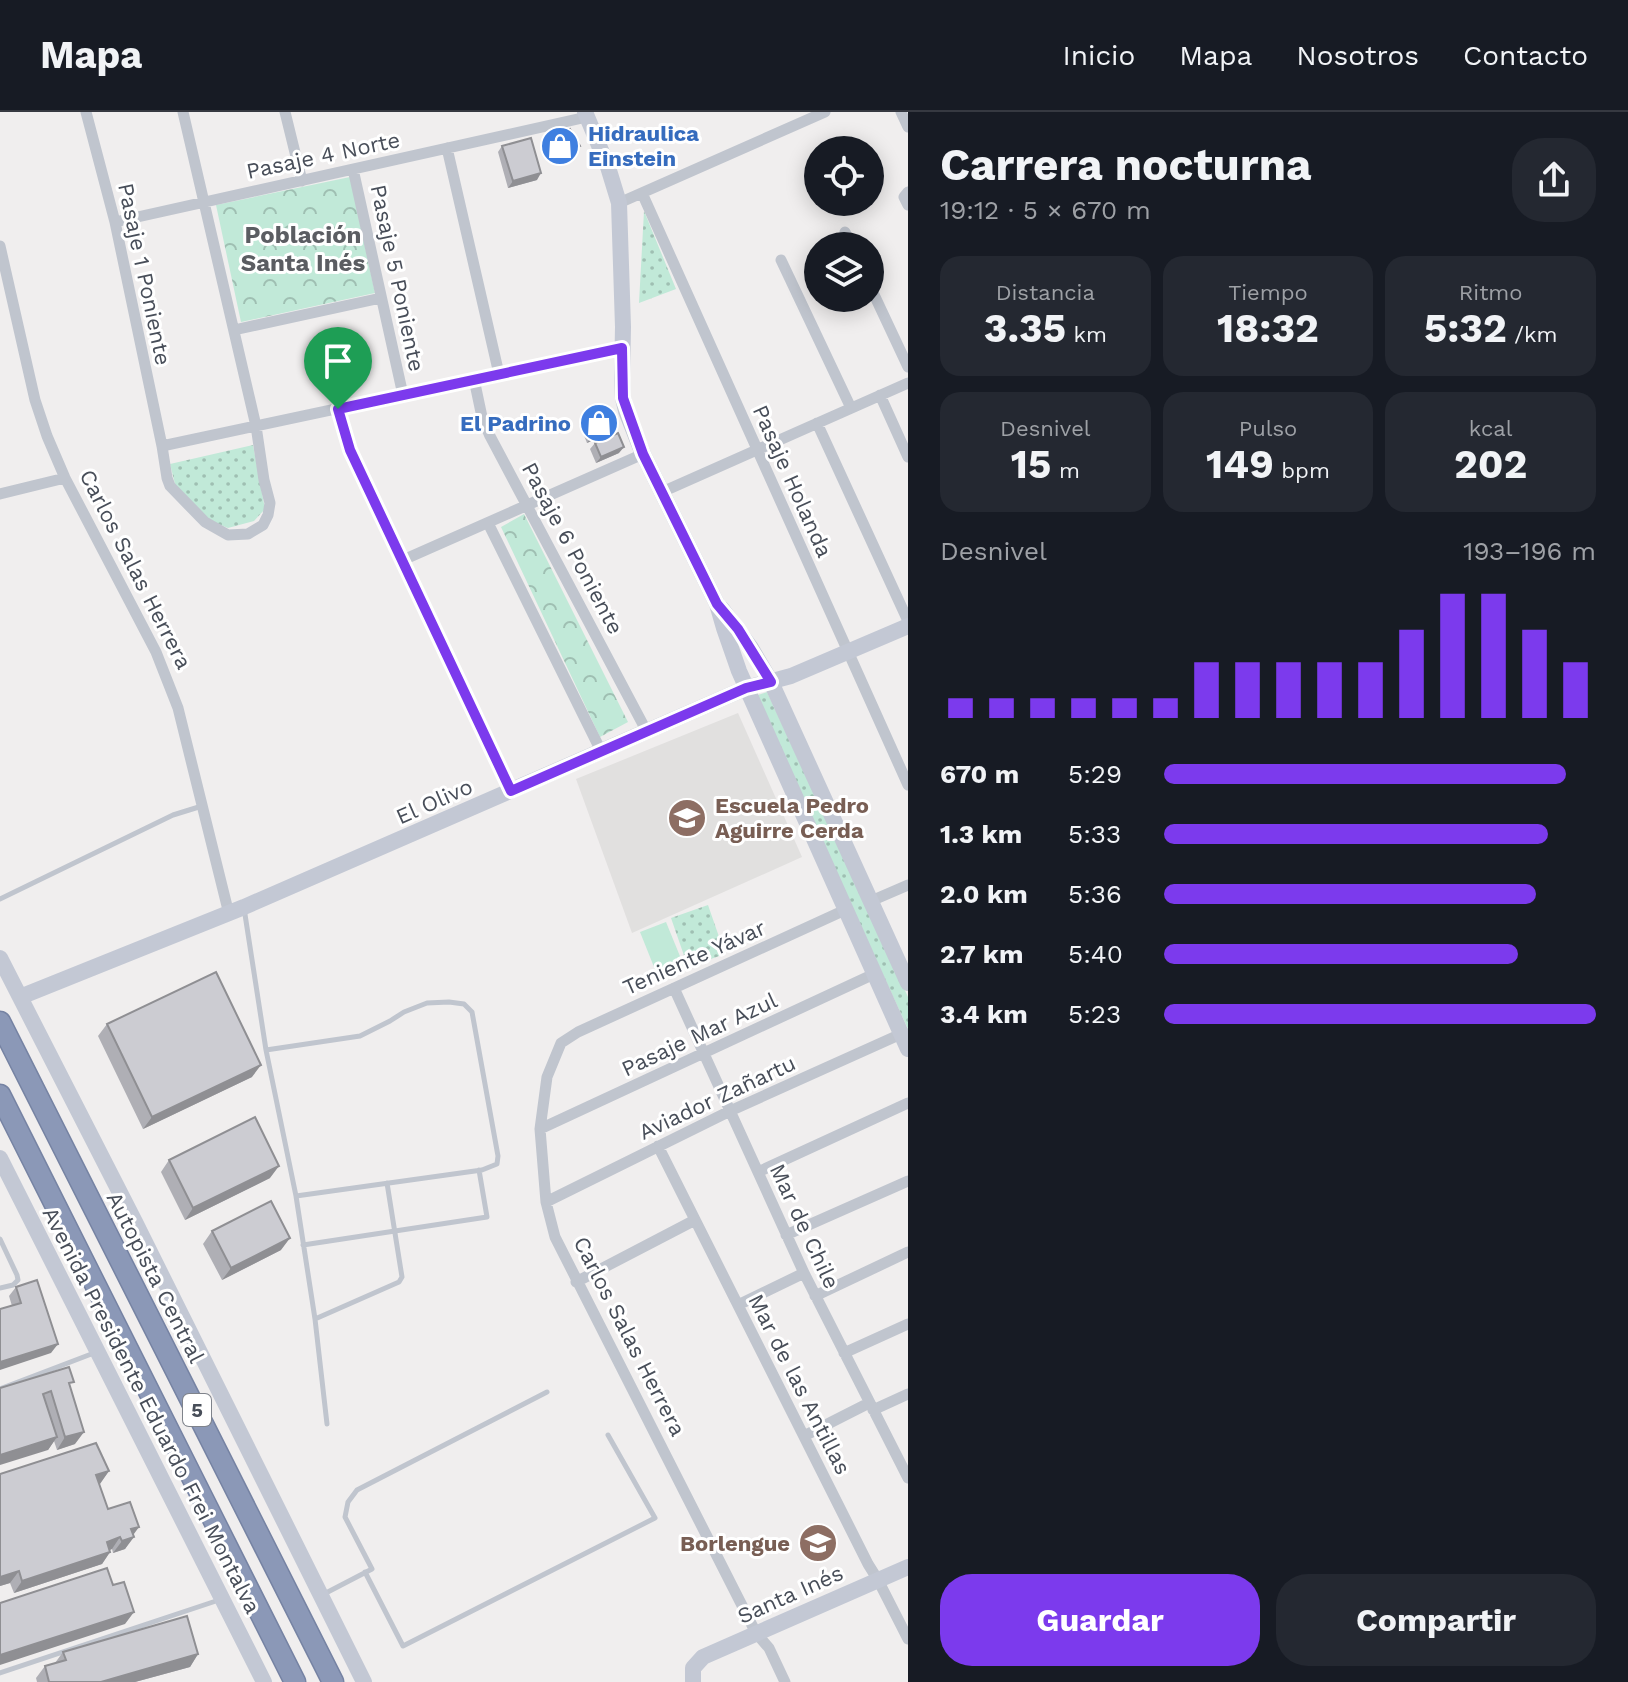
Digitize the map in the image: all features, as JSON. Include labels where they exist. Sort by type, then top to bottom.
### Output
[{"type":"highway","points":[[0,1003],[25,1072]]},
{"type":"highway","name":"Autopista Central","points":[[0,1022],[333,1682]]},
{"type":"highway","name":"5","points":[[0,1095],[295,1682]]},
{"type":"street","name":"Pasaje 1 Poniente","points":[[86,112],[115,222],[170,486],[205,522],[228,535],[248,534],[263,525],[270,503],[256,426],[183,112]]},
{"type":"street","points":[[285,112],[302,181]]},
{"type":"street","points":[[619,203],[825,112]]},
{"type":"street","points":[[901,112],[908,127]]},
{"type":"street","name":"Pasaje 4 Norte","points":[[115,222],[586,115]]},
{"type":"street","points":[[586,115],[619,203],[623,398],[643,454],[717,604],[746,688],[906,1039]]},
{"type":"street","points":[[447,148],[499,374]]},
{"type":"street","name":"Pasaje 5 Poniente","points":[[353,169],[403,395]]},
{"type":"street","name":"Pasaje Holanda","points":[[642,193],[908,785]]},
{"type":"street","name":"Carlos Salas Herrera","points":[[0,246],[35,400],[47,436],[65,478],[162,667],[183,724],[203,806],[236,910]]},
{"type":"street","points":[[781,260],[851,408]]},
{"type":"street","points":[[234,330],[381,298]]},
{"type":"street","points":[[882,312],[908,367]]},
{"type":"street","points":[[162,446],[622,348]]},
{"type":"street","name":"Pasaje 6 Poniente","points":[[474,379],[485,425],[647,732]]},
{"type":"street","points":[[662,492],[908,383]]},
{"type":"street","points":[[880,395],[908,457]]},
{"type":"street","points":[[338,409],[350,450],[511,791]]},
{"type":"street","points":[[817,423],[908,623]]},
{"type":"street","points":[[403,560],[643,454]]},
{"type":"street","points":[[0,494],[65,478]]},
{"type":"street","points":[[488,523],[601,751]]},
{"type":"street","points":[[717,604],[738,629],[771,682],[908,983]]},
{"type":"street","name":"El Olivo","points":[[20,997],[236,910],[746,688],[791,676],[908,623]]},
{"type":"street","points":[[871,901],[908,885]]},
{"type":"street","name":"Teniente Yávar","points":[[561,1043],[578,1032],[845,910]]},
{"type":"street","points":[[0,958],[364,1682]]},
{"type":"street","name":"Pasaje Mar Azul","points":[[540,1129],[874,974]]},
{"type":"street","name":"Mar de Chile","points":[[674,988],[815,1296],[907,1473]]},
{"type":"street","name":"Aviador Zañartu","points":[[546,1202],[730,1111],[906,1039]]},
{"type":"street","name":"Carlos Salas Herrera","points":[[561,1043],[547,1077],[540,1129],[546,1202],[555,1237],[756,1633],[769,1648],[785,1682]]},
{"type":"street","points":[[758,1172],[908,1103]]},
{"type":"street","name":"Mar de las Antillas","points":[[658,1146],[908,1639]]},
{"type":"street","name":"Avenida Presidente Eduardo Frei Montalva","points":[[0,1158],[264,1682]]},
{"type":"street","points":[[786,1235],[908,1181]]},
{"type":"street","points":[[576,1282],[695,1220]]},
{"type":"street","points":[[815,1296],[908,1252]]},
{"type":"street","points":[[738,1305],[804,1273]]},
{"type":"street","points":[[844,1353],[908,1324]]},
{"type":"street","points":[[804,1436],[908,1394]]},
{"type":"street","name":"Santa Inés","points":[[693,1675],[703,1657],[908,1567]]},
{"type":"lane","points":[[0,899],[173,815],[203,806]]},
{"type":"lane","points":[[236,910],[296,1196],[327,1424]]},
{"type":"lane","points":[[266,1050],[360,1036],[427,1003],[464,1004],[472,1012],[497,1164],[479,1170],[296,1196]]},
{"type":"lane","points":[[303,1245],[487,1217],[479,1170]]},
{"type":"lane","points":[[315,1319],[399,1282],[402,1277],[387,1183]]},
{"type":"lane","points":[[0,1239],[18,1280],[13,1285],[0,1288]]},
{"type":"lane","points":[[0,1389],[99,1352]]},
{"type":"lane","points":[[321,1595],[372,1569],[345,1517],[348,1502],[357,1490],[547,1392]]},
{"type":"lane","points":[[365,1572],[403,1646],[655,1518],[608,1435]]},
{"type":"lane","points":[[0,1673],[223,1598]]},
{"type":"shaded area","name":"Escuela Pedro Aguirre Cerda","points":[[738,713],[802,857],[632,933],[576,779]]},
{"type":"green space","points":[[350,177],[375,293],[241,322],[216,205]]},
{"type":"green space","points":[[644,211],[676,289],[639,303]]},
{"type":"green space","points":[[253,445],[265,509],[254,521],[228,528],[206,519],[176,488],[170,464]]},
{"type":"green space","points":[[524,514],[628,722],[600,737],[501,527]]},
{"type":"green space","points":[[767,692],[908,997],[908,1029],[755,696]]},
{"type":"green space","points":[[708,905],[725,954],[688,967],[671,918]]},
{"type":"green space","points":[[666,922],[684,966],[658,977],[640,932]]},
{"type":"building","points":[[570,129],[580,146],[556,153],[551,134]]},
{"type":"building","points":[[531,138],[541,173],[513,181],[502,146]]},
{"type":"building","points":[[606,407],[615,426],[592,436],[583,417]]},
{"type":"building","points":[[618,433],[624,447],[601,457],[595,443]]},
{"type":"building","points":[[216,972],[261,1065],[152,1117],[107,1024]]},
{"type":"building","points":[[255,1117],[279,1166],[193,1208],[169,1160]]},
{"type":"building","points":[[271,1201],[290,1238],[231,1268],[212,1231]]},
{"type":"building","points":[[37,1280],[58,1344],[0,1362],[0,1309],[21,1303],[16,1287]]},
{"type":"building","points":[[69,1367],[74,1382],[69,1383],[84,1432],[65,1437],[51,1391],[43,1394],[57,1437],[0,1455],[0,1388]]},
{"type":"building","points":[[96,1443],[109,1471],[96,1475],[108,1509],[130,1502],[139,1527],[131,1529],[134,1537],[122,1541],[120,1537],[107,1542],[110,1552],[22,1581],[19,1571],[0,1577],[0,1474]]},
{"type":"building","points":[[107,1568],[113,1585],[124,1582],[134,1612],[0,1655],[0,1603]]},
{"type":"building","points":[[187,1616],[198,1654],[101,1682],[49,1682],[45,1666],[66,1660],[63,1652]]},
{"type":"place","name":"Hidraulica Einstein","points":[[560,146]]},
{"type":"place","name":"El Padrino","points":[[599,423]]},
{"type":"place","name":"Escuela Pedro Aguirre Cerda","points":[[687,818]]},
{"type":"place","name":"Borlengue","points":[[818,1543]]},
{"type":"district","name":"Población Santa Inés","points":[[303,249]]},
{"type":"route","points":[[622,348],[623,398],[643,454],[717,604],[738,629],[771,682],[746,688],[511,791],[350,450],[338,409],[622,348]]}]
